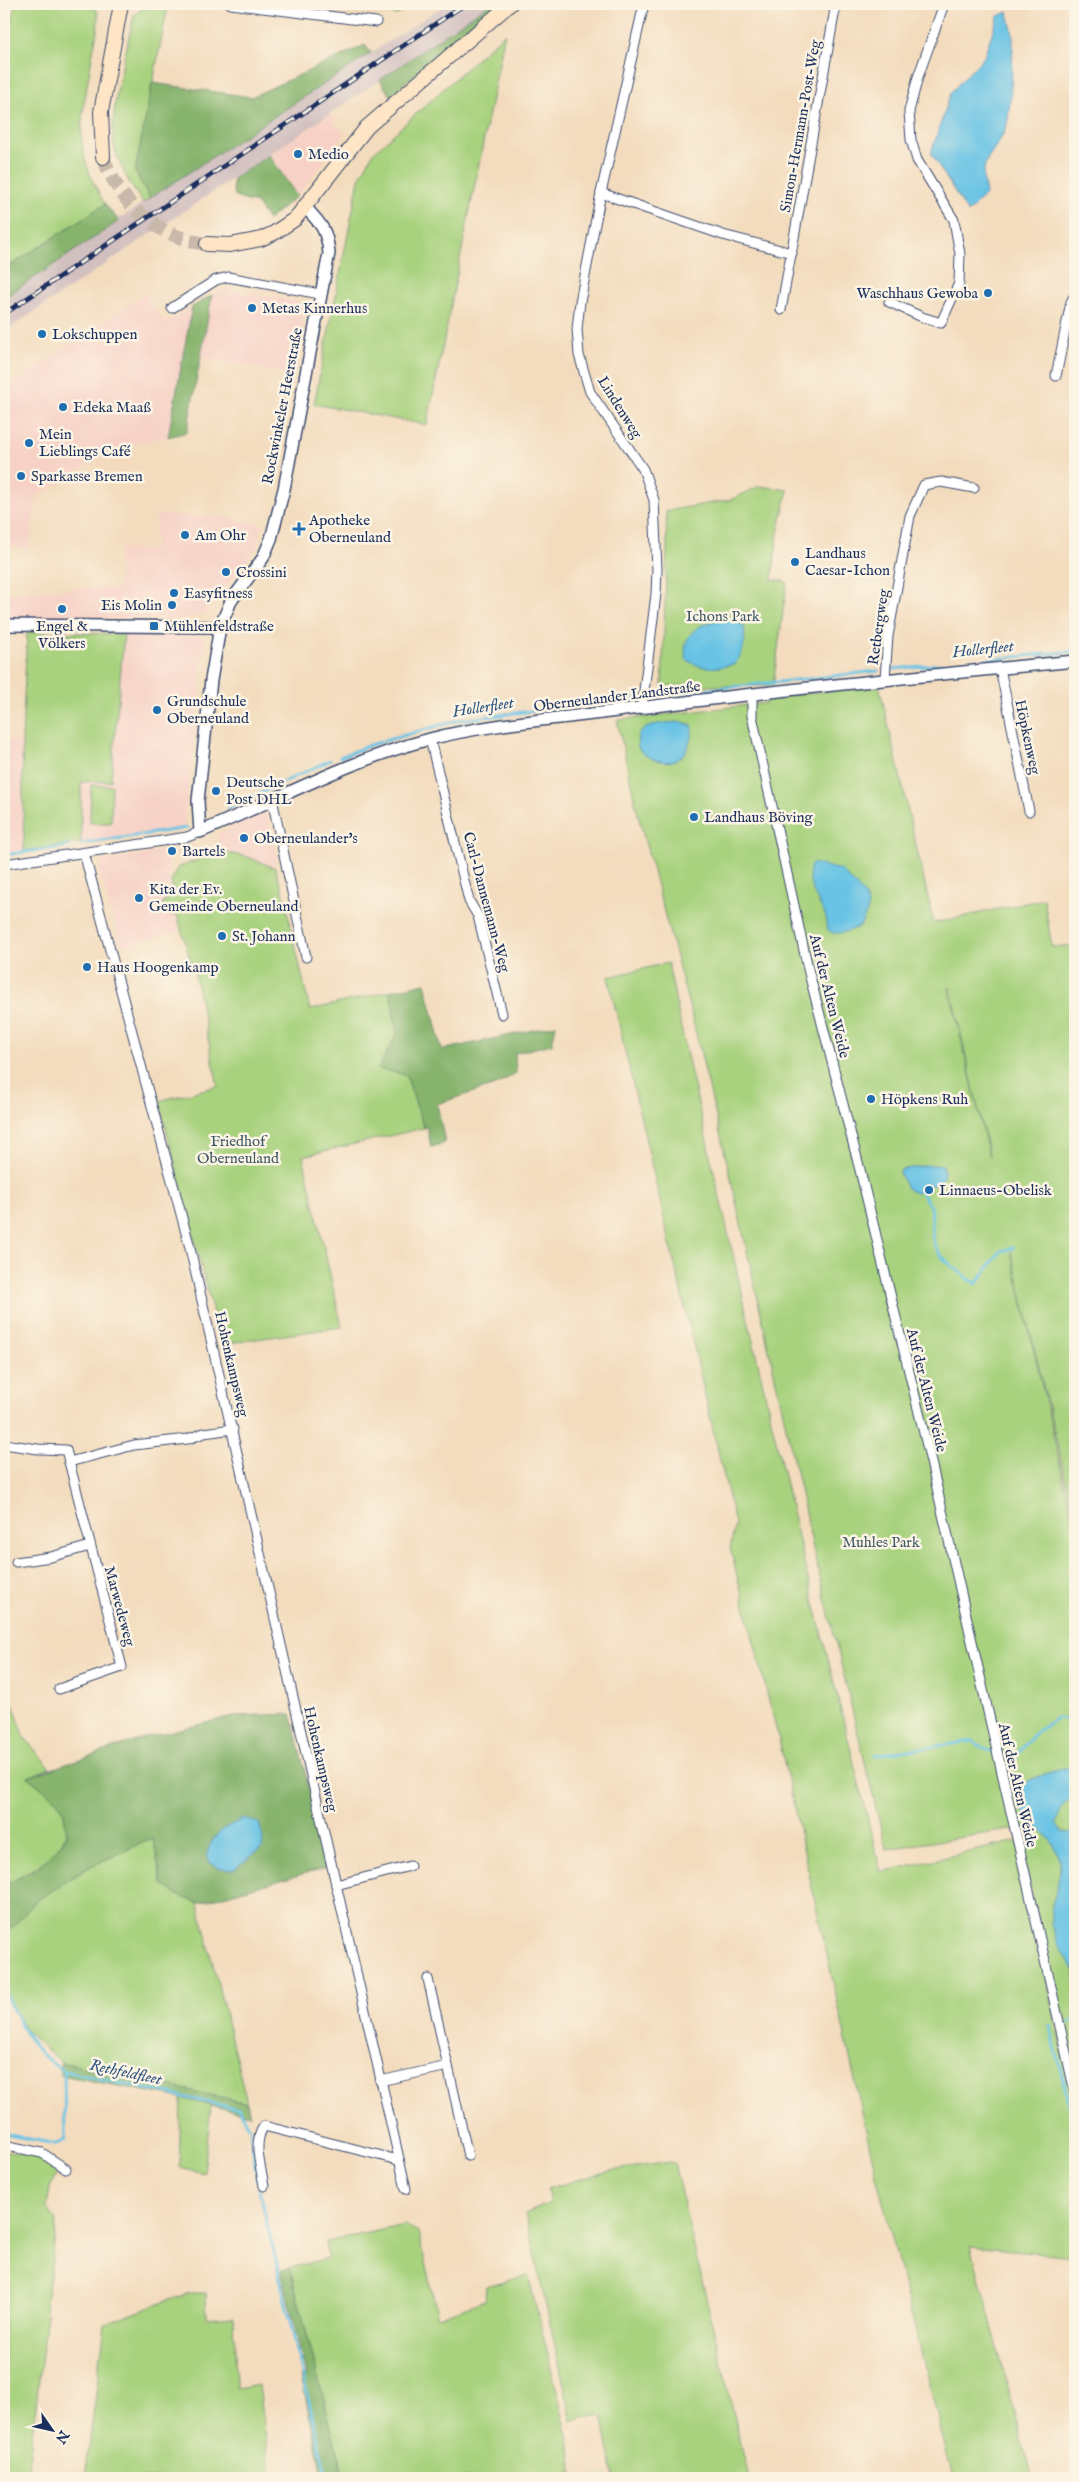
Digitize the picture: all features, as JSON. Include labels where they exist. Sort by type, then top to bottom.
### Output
[{"type":"main road","points":[[103,156],[101,112],[121,4]]},
{"type":"main road","points":[[207,244],[230,244],[261,239],[285,227],[306,208],[346,152],[367,127],[510,4]]},
{"type":"street","points":[[231,4],[376,22]]},
{"type":"street","name":"Lindenweg","points":[[642,707],[656,578],[654,500],[643,469],[590,392],[579,355],[578,316],[601,193],[644,4]]},
{"type":"street","name":"Simon-Hermann-Post-Weg","points":[[782,310],[836,4]]},
{"type":"street","points":[[889,302],[922,317],[941,323],[959,283],[961,268],[954,220],[917,160],[911,140],[909,111],[918,77],[944,4]]},
{"type":"street","points":[[601,193],[723,235],[792,253]]},
{"type":"street","name":"Rockwinkeler Heerstraße","points":[[200,832],[198,801],[211,680],[220,627],[231,601],[263,558],[271,539],[284,489],[329,253],[327,235],[320,222],[306,208]]},
{"type":"street","points":[[172,308],[216,280],[228,277],[320,294]]},
{"type":"street","points":[[1056,376],[1071,302],[1075,295]]},
{"type":"street","name":"Retbergweg","points":[[885,678],[888,636],[910,516],[924,485],[941,482],[974,488]]},
{"type":"street","points":[[4,625],[220,627]]},
{"type":"street","name":"Oberneulander Landstraße","points":[[4,864],[187,837],[340,769],[430,739],[466,731],[642,707],[885,678],[1075,660]]},
{"type":"street","name":"Höpkenweg","points":[[1000,668],[1029,811]]},
{"type":"street","name":"Auf der Alten Weide","points":[[752,694],[752,716],[806,958],[931,1462],[996,1754],[1075,2092]]},
{"type":"street","name":"Carl-Dannemann-Weg","points":[[430,739],[469,901],[478,916],[502,1014]]},
{"type":"street","points":[[272,799],[306,957]]},
{"type":"street","name":"Hohenkampsweg","points":[[84,853],[178,1200],[233,1429],[261,1562],[406,2189]]},
{"type":"street","points":[[4,1444],[38,1449],[66,1450],[69,1462],[134,1445],[188,1439],[233,1429]]},
{"type":"street","name":"Marwedeweg","points":[[59,1689],[122,1667],[69,1462]]},
{"type":"street","points":[[16,1562],[51,1557],[90,1546]]},
{"type":"street","points":[[336,1885],[410,1866]]},
{"type":"street","points":[[428,1979],[468,2156]]},
{"type":"street","points":[[380,2081],[448,2066]]},
{"type":"street","points":[[264,2186],[257,2145],[260,2132],[264,2126],[398,2160]]},
{"type":"street","points":[[4,2145],[42,2153],[66,2169]]},
{"type":"shaded area","points":[[446,4],[489,4],[380,80],[4,332],[4,298],[150,198]]},
{"type":"shaded area","points":[[329,114],[344,135],[297,196],[269,155]]},
{"type":"shaded area","points":[[224,289],[307,303],[293,375],[201,357],[212,295]]},
{"type":"shaded area","points":[[145,294],[165,323],[192,307],[168,437],[122,445],[37,496],[28,549],[4,545],[4,389]]},
{"type":"shaded area","points":[[156,515],[224,517],[262,525],[258,545],[206,611],[190,619],[4,618],[4,594],[97,588],[119,589],[120,549],[155,550]]},
{"type":"shaded area","name":"Grundschule Oberneuland","points":[[124,634],[199,635],[204,639],[184,828],[81,843],[81,782],[111,781]]},
{"type":"shaded area","points":[[4,740],[22,741],[24,851],[4,854]]},
{"type":"shaded area","points":[[266,810],[277,857],[275,868],[245,856],[219,852],[217,834]]},
{"type":"shaded area","name":"Kita der Ev. Gemeinde Oberneuland","points":[[164,850],[172,897],[163,902],[162,910],[166,915],[175,915],[179,931],[121,946],[99,868],[101,862]]},
{"type":"green space","points":[[15,4],[92,4],[98,13],[82,115],[82,132],[87,165],[105,204],[4,270],[4,61]]},
{"type":"green space","points":[[360,4],[416,4],[397,15]]},
{"type":"green space","points":[[489,4],[499,4],[390,96],[380,80]]},
{"type":"green space","points":[[147,5],[168,6],[135,172],[150,198],[143,203],[129,183],[122,168],[114,145],[113,132],[119,81],[134,15]]},
{"type":"green space","points":[[505,33],[427,425],[314,404],[359,179],[373,153]]},
{"type":"green space","points":[[365,45],[371,53],[150,198],[135,172],[152,83],[251,97]]},
{"type":"green space","points":[[269,155],[297,196],[268,220],[256,203],[241,199],[235,195],[233,179]]},
{"type":"green space","points":[[105,204],[119,221],[4,298],[4,270]]},
{"type":"green space","points":[[212,295],[187,432],[168,437],[192,307]]},
{"type":"green space","name":"Ichons Park","points":[[760,486],[788,490],[778,533],[772,579],[787,582],[773,686],[662,686],[667,547],[666,511],[730,500]]},
{"type":"green space","points":[[27,632],[124,634],[111,781],[81,782],[81,843],[24,851],[22,741]]},
{"type":"green space","name":"Muhles Park","points":[[879,685],[934,923],[1044,899],[1052,947],[1075,945],[1075,1519],[1011,1251],[1075,1529],[1075,2072],[1016,1829],[886,1849],[815,1557],[731,1179],[691,1013],[638,815],[617,720],[766,703],[766,698]],"holes":[[[949,987],[950,987],[989,1156]]]},
{"type":"green space","points":[[91,785],[112,786],[111,823],[90,823]]},
{"type":"green space","name":"Friedhof Oberneuland","points":[[219,852],[245,856],[275,868],[282,888],[310,1010],[390,991],[397,1034],[378,1069],[406,1074],[424,1128],[303,1156],[342,1327],[221,1344],[159,1101],[218,1086],[195,976],[177,915],[167,915],[162,906],[165,900],[173,897],[171,881],[177,868]]},
{"type":"green space","points":[[668,963],[686,1051],[803,1558],[881,1872],[1017,1841],[1075,2109],[1075,2256],[971,2246],[1032,2478],[953,2478],[876,2175],[780,1744],[730,1548],[735,1524],[608,977]]},
{"type":"green space","points":[[425,983],[442,1050],[556,1025],[552,1044],[515,1053],[516,1073],[498,1084],[437,1104],[445,1143],[431,1147],[427,1127],[424,1128],[406,1075],[378,1069],[397,1034],[390,991]]},
{"type":"green space","points":[[4,1679],[25,1738],[50,1768],[28,1777],[58,1802],[66,1816],[67,1830],[62,1842],[42,1863],[4,1886]]},
{"type":"green space","points":[[291,1714],[328,1867],[198,1903],[178,1895],[162,1884],[153,1838],[89,1867],[37,1900],[9,1931],[4,1933],[4,1886],[38,1867],[61,1845],[67,1833],[63,1810],[57,1801],[28,1777],[140,1739],[233,1716]]},
{"type":"green space","points":[[153,1838],[162,1884],[178,1895],[198,1903],[247,2103],[61,2062],[27,2032],[4,1994],[4,1933],[9,1931],[37,1900],[89,1867]]},
{"type":"green space","points":[[61,2062],[247,2103],[250,2115],[181,2098],[61,2075]]},
{"type":"green space","points":[[181,2098],[211,2105],[204,2173],[179,2167]]},
{"type":"green space","points":[[4,2150],[34,2156],[59,2169],[50,2188],[47,2208],[57,2221],[27,2478],[4,2478]]},
{"type":"green space","points":[[674,2163],[749,2478],[614,2478],[602,2415],[572,2420],[525,2214],[550,2203],[547,2189],[609,2171]]},
{"type":"green space","points":[[405,2225],[418,2232],[438,2317],[485,2300],[486,2286],[528,2275],[569,2440],[573,2472],[548,2478],[344,2478],[290,2268],[328,2258],[325,2242]]},
{"type":"green space","points":[[290,2268],[344,2478],[323,2478],[301,2376],[306,2375],[281,2270]]},
{"type":"green space","points":[[189,2293],[206,2293],[207,2319],[234,2317],[236,2389],[259,2385],[271,2478],[85,2478],[105,2324]]},
{"type":"water","points":[[1008,12],[1013,38],[1012,79],[1008,119],[1005,130],[987,161],[984,170],[986,193],[968,213],[931,153],[951,92],[984,57],[998,16]]},
{"type":"water","points":[[734,619],[744,626],[745,637],[744,646],[735,664],[704,667],[686,659],[685,648],[687,639],[698,627],[715,621]]},
{"type":"water","points":[[683,722],[693,726],[687,750],[676,760],[666,762],[655,760],[640,751],[638,735],[642,731],[653,725]]},
{"type":"water","points":[[812,863],[841,870],[863,893],[868,904],[867,912],[860,926],[841,933],[831,932],[827,928],[825,914],[810,883]]},
{"type":"water","points":[[927,1165],[943,1165],[942,1182],[923,1188],[916,1194],[907,1188],[899,1173],[901,1170]]},
{"type":"water","points":[[1075,1766],[1075,1800],[1068,1801],[1065,1804],[1056,1823],[1062,1831],[1070,1833],[1075,1828],[1075,1971],[1059,1945],[1052,1927],[1052,1909],[1060,1872],[1057,1852],[1048,1837],[1022,1809],[1019,1793],[1027,1782],[1034,1778]]},
{"type":"water","points":[[244,1819],[259,1823],[263,1838],[262,1848],[234,1869],[219,1868],[209,1862],[207,1853],[216,1836],[226,1828]]},
{"type":"waterway","name":"Hollerfleet","points":[[893,669],[1075,651]]},
{"type":"waterway","name":"Hollerfleet","points":[[652,696],[878,671]]},
{"type":"waterway","name":"Hollerfleet","points":[[340,757],[370,745],[459,720],[635,698]]},
{"type":"waterway","name":"Hollerfleet","points":[[227,809],[330,760]]},
{"type":"waterway","name":"Hollerfleet","points":[[82,844],[187,828]]},
{"type":"waterway","name":"Hollerfleet","points":[[4,855],[69,846]]},
{"type":"waterway","points":[[921,1192],[930,1207],[935,1247],[951,1265],[976,1284],[1001,1251],[1013,1248]]},
{"type":"waterway","points":[[874,1755],[973,1741],[998,1755],[1015,1757],[1036,1732],[1057,1718],[1075,1720]]},
{"type":"waterway","name":"Rethfeldfleet","points":[[4,1990],[27,2036],[43,2055],[64,2071],[239,2109],[250,2128],[257,2180]]},
{"type":"waterway","points":[[1069,2022],[1075,2021]]},
{"type":"waterway","points":[[1050,2026],[1075,2129]]},
{"type":"waterway","name":"Rethfeldfleet","points":[[4,2134],[56,2144],[65,2140],[64,2071]]},
{"type":"waterway","name":"Rethfeldfleet","points":[[259,2189],[327,2478]]},
{"type":"waterway","name":"Rethfeldfleet","points":[[598,2478],[607,2478]]},
{"type":"tunnel","points":[[103,157],[119,189],[142,216],[172,234],[207,244]]},
{"type":"railway","points":[[4,314],[465,4]]},
{"type":"place","name":"Medio","points":[[298,154]]},
{"type":"place","name":"Waschhaus Gewoba","points":[[988,293]]},
{"type":"place","name":"Metas Kinnerhus","points":[[252,308]]},
{"type":"place","name":"Lokschuppen","points":[[42,334]]},
{"type":"place","name":"Edeka Maaß","points":[[63,407]]},
{"type":"place","name":"Mein Lieblings Café","points":[[29,443]]},
{"type":"place","name":"Sparkasse Bremen","points":[[21,476]]},
{"type":"place","name":"Apotheke Oberneuland","points":[[299,529]]},
{"type":"place","name":"Am Ohr","points":[[185,535]]},
{"type":"place","name":"Landhaus Caesar-Ichon","points":[[795,562]]},
{"type":"place","name":"Crossini","points":[[226,572]]},
{"type":"place","name":"Easyfitness","points":[[174,593]]},
{"type":"place","name":"Eis Molin","points":[[172,605]]},
{"type":"place","name":"Engel & Völkers","points":[[62,609]]},
{"type":"place","name":"Mühlenfeldstraße","points":[[154,626]]},
{"type":"place","name":"Grundschule Oberneuland","points":[[157,710]]},
{"type":"place","name":"Deutsche Post DHL","points":[[216,791]]},
{"type":"place","name":"Landhaus Böving","points":[[694,817]]},
{"type":"place","name":"Oberneulander's","points":[[244,838]]},
{"type":"place","name":"Bartels","points":[[172,851]]},
{"type":"place","name":"Kita der Ev. Gemeinde Oberneuland","points":[[139,898]]},
{"type":"place","name":"St. Johann","points":[[222,936]]},
{"type":"place","name":"Haus Hoogenkamp","points":[[87,967]]},
{"type":"place","name":"Höpkens Ruh","points":[[871,1099]]},
{"type":"place","name":"Linnaeus-Obelisk","points":[[929,1190]]}]
